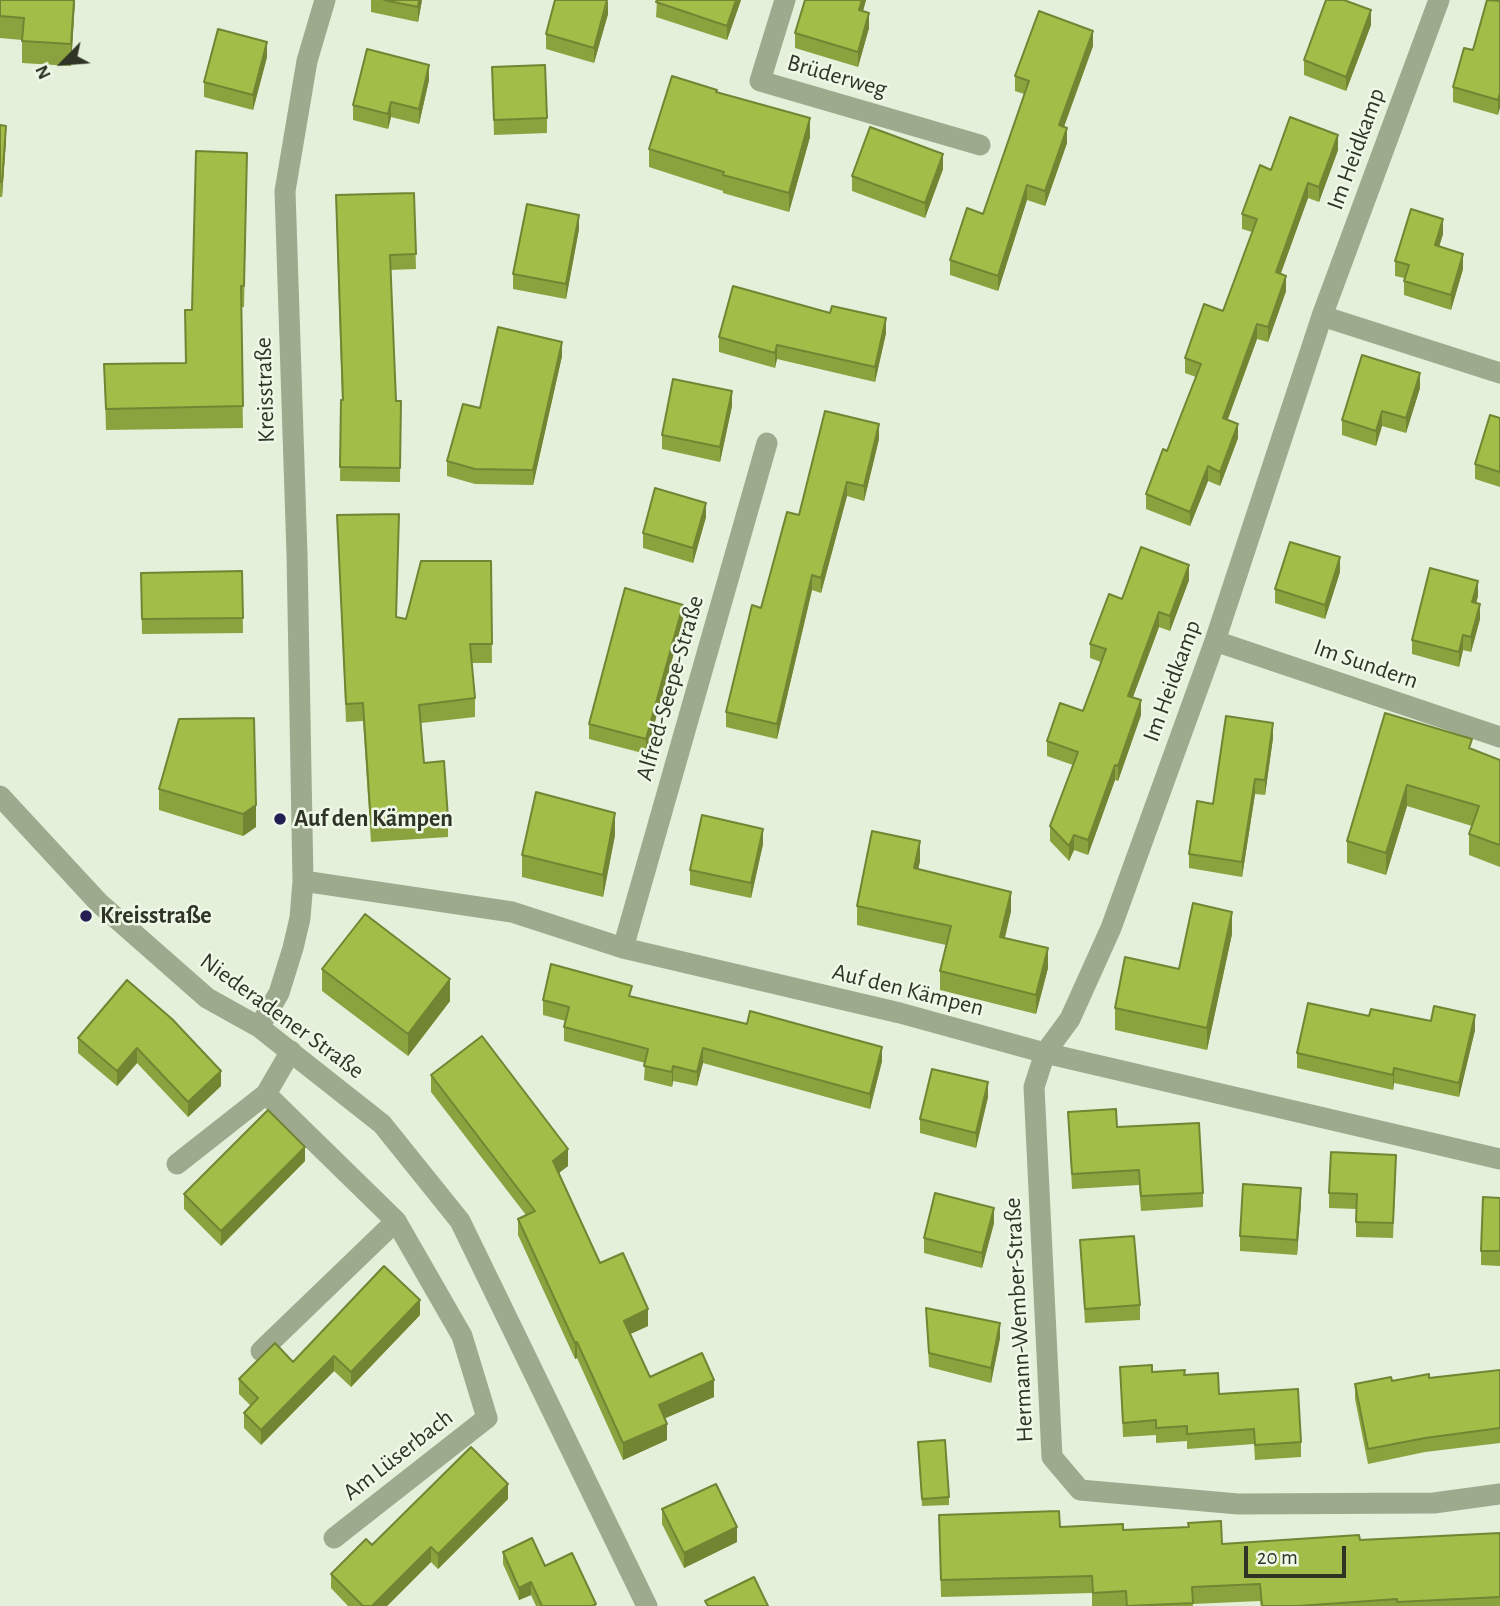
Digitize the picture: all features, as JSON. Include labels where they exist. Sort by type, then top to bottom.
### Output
[{"type":"street","name":"Kreisstraße","points":[[259,1027],[279,993],[293,948],[300,918],[303,881],[297,567],[285,191],[307,61],[325,0]]},
{"type":"street","name":"Brüderweg","points":[[785,0],[760,80],[981,145]]},
{"type":"street","name":"Im Heidkamp","points":[[1045,1053],[1070,1018],[1111,928],[1215,641],[1322,316],[1440,0]]},
{"type":"street","points":[[1322,316],[1500,373]]},
{"type":"street","name":"Alfred-Seepe-Straße","points":[[623,948],[767,443]]},
{"type":"street","name":"Im Sundern","points":[[1215,641],[1500,737]]},
{"type":"street","name":"Niederadener Straße","points":[[0,796],[99,903],[207,998],[259,1027],[382,1124],[460,1221],[647,1606]]},
{"type":"street","name":"Auf den Kämpen","points":[[303,881],[512,912],[623,948],[900,1013],[1045,1053],[1500,1159]]},
{"type":"street","points":[[177,1164],[266,1094],[291,1051]]},
{"type":"street","name":"Hermann-Wember-Straße","points":[[1045,1053],[1034,1087],[1052,1457],[1080,1490],[1238,1504],[1434,1503],[1500,1494]]},
{"type":"street","name":"Am Lüserbach","points":[[266,1094],[396,1221],[462,1336],[488,1418],[334,1538]]},
{"type":"street","points":[[261,1351],[396,1221]]},
{"type":"building","points":[[0,0],[74,0],[71,44],[22,41],[24,18],[0,16]]},
{"type":"building","points":[[384,0],[419,0],[418,7]]},
{"type":"building","points":[[555,0],[607,0],[594,48],[546,34]]},
{"type":"building","points":[[736,0],[727,26],[656,2]]},
{"type":"building","points":[[805,0],[862,0],[859,10],[869,13],[858,52],[795,33]]},
{"type":"building","points":[[1326,0],[1344,0],[1371,10],[1346,77],[1304,60]]},
{"type":"building","points":[[1487,0],[1500,1],[1498,100],[1453,87],[1464,48],[1473,50]]},
{"type":"building","points":[[1039,11],[1093,31],[1059,125],[1067,128],[1045,191],[1027,185],[998,276],[950,260],[967,208],[983,214],[1029,81],[1015,76]]},
{"type":"building","points":[[218,29],[267,42],[253,95],[204,82]]},
{"type":"building","points":[[367,49],[429,65],[419,109],[391,102],[388,114],[353,105]]},
{"type":"building","points":[[545,65],[547,118],[494,120],[492,67]]},
{"type":"building","points":[[672,76],[717,90],[716,92],[810,118],[789,193],[723,175],[724,172],[649,149]]},
{"type":"building","points":[[1290,117],[1338,135],[1319,187],[1308,183],[1276,272],[1286,276],[1268,327],[1257,324],[1223,418],[1238,424],[1220,472],[1208,466],[1190,512],[1146,494],[1163,449],[1167,451],[1201,364],[1185,358],[1204,304],[1223,311],[1257,219],[1242,214],[1260,165],[1271,170]]},
{"type":"building","points":[[0,125],[6,126],[2,182],[0,182]]},
{"type":"building","points":[[870,127],[943,154],[925,203],[852,176]]},
{"type":"building","points":[[196,151],[247,153],[244,286],[241,286],[243,406],[106,409],[104,364],[186,363],[185,310],[192,310]]},
{"type":"building","points":[[414,193],[416,254],[390,255],[396,401],[401,401],[400,468],[340,467],[343,400],[336,195]]},
{"type":"building","points":[[527,204],[579,215],[566,284],[513,274]]},
{"type":"building","points":[[1411,209],[1443,219],[1435,245],[1463,254],[1451,295],[1404,281],[1409,265],[1395,261]]},
{"type":"building","points":[[733,286],[830,313],[832,306],[886,318],[875,367],[777,345],[775,353],[719,337]]},
{"type":"building","points":[[498,327],[562,342],[533,470],[475,469],[447,461],[463,404],[480,408]]},
{"type":"building","points":[[1362,355],[1420,373],[1406,418],[1382,411],[1376,431],[1342,420]]},
{"type":"building","points":[[673,379],[732,391],[720,447],[662,435]]},
{"type":"building","points":[[825,411],[879,424],[864,486],[847,482],[821,578],[812,575],[777,724],[726,712],[752,605],[761,608],[787,512],[799,515]]},
{"type":"building","points":[[1490,415],[1500,418],[1500,472],[1475,464]]},
{"type":"building","points":[[655,488],[706,503],[693,548],[643,533]]},
{"type":"building","points":[[399,514],[396,617],[406,619],[421,561],[491,561],[492,644],[470,644],[475,698],[419,705],[424,763],[444,761],[448,818],[371,824],[363,703],[346,704],[337,515]]},
{"type":"building","points":[[1290,542],[1340,557],[1325,605],[1275,589]]},
{"type":"building","points":[[1141,547],[1189,565],[1170,616],[1159,612],[1128,696],[1141,700],[1088,840],[1074,835],[1069,846],[1050,826],[1078,752],[1047,741],[1060,703],[1083,711],[1106,649],[1090,644],[1109,594],[1122,599]]},
{"type":"building","points":[[1430,568],[1478,581],[1472,602],[1480,604],[1471,637],[1463,635],[1459,652],[1412,640]]},
{"type":"building","points":[[242,571],[243,618],[142,619],[141,573]]},
{"type":"building","points":[[625,588],[683,605],[646,739],[589,724]]},
{"type":"building","points":[[1385,713],[1472,739],[1469,748],[1500,760],[1500,845],[1469,834],[1479,806],[1407,785],[1386,853],[1347,841]]},
{"type":"building","points":[[1226,716],[1273,723],[1265,780],[1255,779],[1242,862],[1189,854],[1197,801],[1213,804]]},
{"type":"building","points":[[254,718],[256,805],[243,814],[159,789],[179,719]]},
{"type":"building","points":[[536,792],[615,813],[603,875],[522,855]]},
{"type":"building","points":[[702,815],[763,829],[751,883],[690,870]]},
{"type":"building","points":[[872,831],[920,841],[914,868],[1011,892],[1000,937],[1048,948],[1036,995],[940,971],[951,926],[857,906]]},
{"type":"building","points":[[1193,903],[1232,912],[1207,1028],[1115,1008],[1125,957],[1179,969]]},
{"type":"building","points":[[365,914],[450,979],[408,1034],[322,969]]},
{"type":"building","points":[[551,964],[632,986],[629,996],[747,1024],[750,1011],[882,1047],[870,1094],[703,1048],[697,1072],[673,1066],[672,1072],[644,1066],[648,1049],[564,1027],[569,1007],[543,1000]]},
{"type":"building","points":[[127,980],[172,1019],[221,1071],[188,1102],[137,1048],[117,1071],[78,1038]]},
{"type":"building","points":[[1308,1003],[1369,1016],[1371,1009],[1431,1021],[1434,1006],[1475,1015],[1459,1083],[1394,1068],[1393,1075],[1297,1053]]},
{"type":"building","points":[[482,1036],[568,1149],[553,1161],[600,1263],[623,1253],[648,1309],[624,1321],[650,1377],[702,1353],[714,1380],[659,1405],[667,1424],[623,1443],[518,1219],[535,1211],[431,1075]]},
{"type":"building","points":[[932,1069],[988,1082],[976,1133],[920,1119]]},
{"type":"building","points":[[1116,1109],[1117,1127],[1199,1123],[1203,1193],[1141,1196],[1139,1170],[1072,1174],[1068,1112]]},
{"type":"building","points":[[268,1110],[305,1147],[221,1231],[184,1194]]},
{"type":"building","points":[[1331,1152],[1396,1155],[1393,1223],[1356,1222],[1357,1194],[1329,1193]]},
{"type":"building","points":[[1243,1184],[1301,1188],[1297,1240],[1240,1236]]},
{"type":"building","points":[[935,1193],[994,1208],[982,1253],[924,1238]]},
{"type":"building","points":[[1483,1197],[1500,1198],[1500,1251],[1481,1251]]},
{"type":"building","points":[[1134,1236],[1140,1305],[1085,1309],[1080,1240]]},
{"type":"building","points":[[384,1266],[420,1300],[351,1372],[334,1356],[261,1430],[244,1413],[258,1398],[239,1379],[275,1343],[293,1362]]},
{"type":"building","points":[[926,1308],[1000,1323],[991,1368],[929,1353]]},
{"type":"building","points":[[1152,1365],[1152,1372],[1185,1370],[1184,1375],[1218,1373],[1219,1394],[1298,1389],[1301,1442],[1255,1445],[1254,1429],[1187,1434],[1187,1426],[1156,1428],[1156,1420],[1123,1423],[1120,1367]]},
{"type":"building","points":[[1500,1370],[1500,1428],[1368,1449],[1355,1384],[1391,1377],[1392,1381],[1429,1374],[1429,1378]]},
{"type":"building","points":[[945,1440],[949,1497],[922,1499],[918,1442]]},
{"type":"building","points":[[471,1447],[508,1484],[438,1554],[431,1547],[372,1606],[363,1606],[331,1574],[366,1539],[372,1545]]},
{"type":"building","points":[[716,1484],[737,1527],[684,1553],[662,1509]]},
{"type":"building","points":[[1059,1511],[1060,1527],[1123,1524],[1123,1530],[1189,1527],[1188,1523],[1221,1521],[1222,1544],[1359,1535],[1360,1540],[1500,1533],[1500,1597],[1262,1606],[1260,1584],[1192,1587],[1193,1603],[1127,1606],[1126,1591],[1093,1593],[1092,1576],[941,1580],[939,1515]]},
{"type":"building","points":[[532,1538],[545,1566],[572,1553],[596,1604],[542,1606],[531,1582],[519,1588],[503,1552]]},
{"type":"building","points":[[754,1577],[768,1606],[708,1606],[705,1601]]},
{"type":"place","name":"Auf den Kämpen","points":[[280,819]]},
{"type":"place","name":"Kreisstraße","points":[[86,916]]}]
